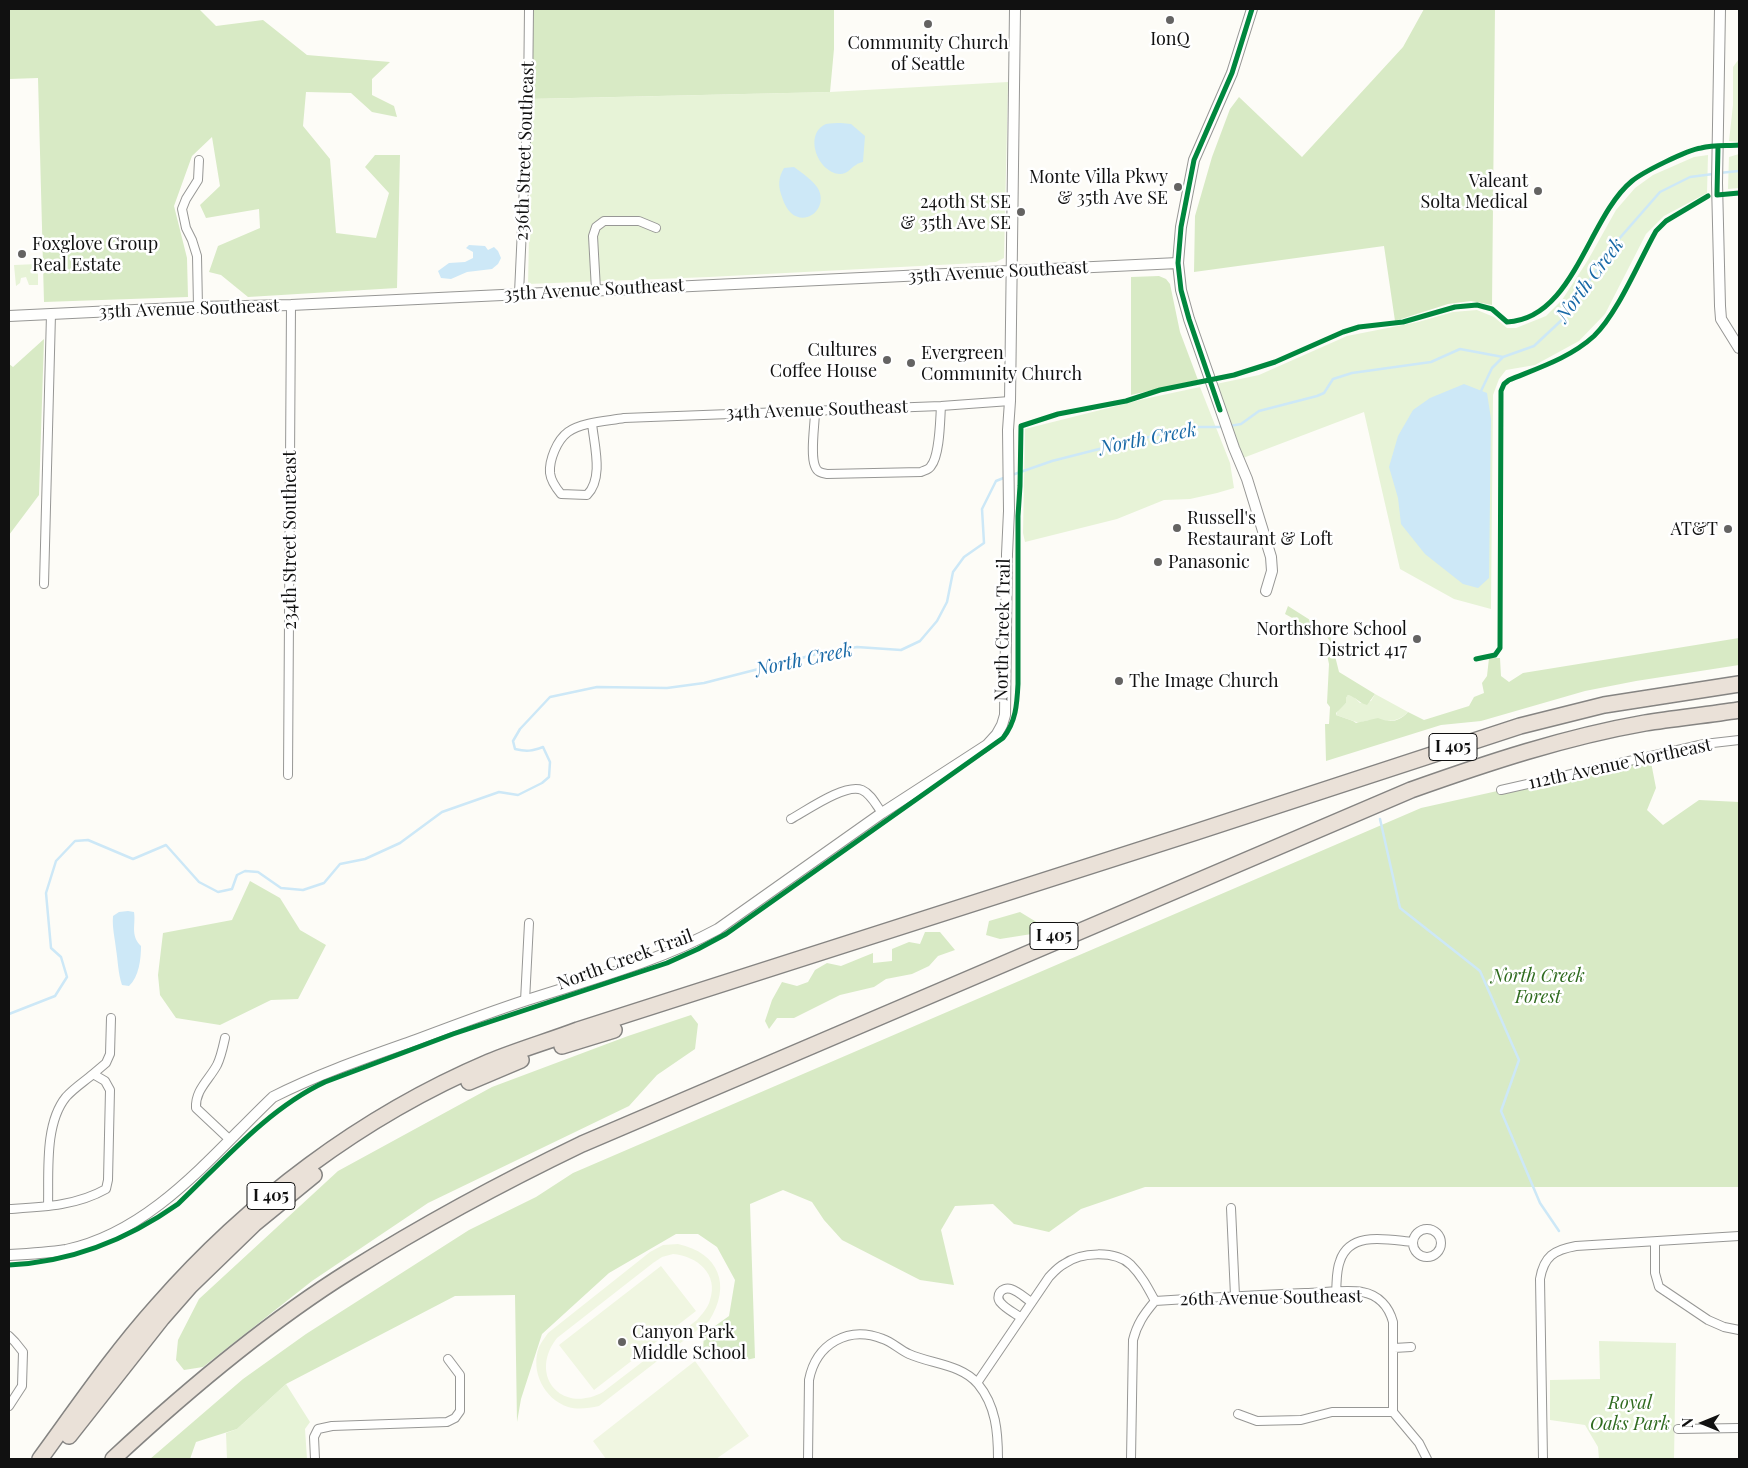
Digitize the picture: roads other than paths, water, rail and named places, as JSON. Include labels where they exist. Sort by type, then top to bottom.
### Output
[{"type":"highway","name":"I 405","points":[[1202,834],[1520,726],[1604,705],[1739,683]]},
{"type":"highway","name":"I 405","points":[[40,1459],[108,1366],[156,1307],[216,1244],[253,1210],[362,1128],[451,1080],[491,1061],[574,1037],[1202,834],[1521,735],[1631,709],[1739,692]]},
{"type":"highway","name":"I 405","points":[[398,1243],[413,1227],[440,1211],[518,1168],[580,1138],[1406,786],[1492,756],[1589,729],[1674,713],[1739,704]]},
{"type":"highway","name":"I 405","points":[[113,1459],[199,1384],[252,1341],[349,1271],[488,1191],[601,1135],[1411,790],[1470,769],[1555,744],[1644,724],[1739,710]]},
{"type":"highway","name":"I 405","points":[[51,1459],[162,1318],[190,1286],[254,1224],[309,1178],[371,1134],[443,1095],[574,1037]]},
{"type":"street","name":"236th Street Southeast","points":[[519,293],[528,100],[529,9]]},
{"type":"street","points":[[9,1255],[67,1249],[91,1242],[137,1220],[157,1206],[196,1172],[272,1097],[285,1091],[345,1065],[525,1000],[619,972],[668,954],[696,941],[718,929],[882,813],[987,744],[998,734],[1003,720],[1005,700],[1010,486],[1008,430],[1010,401],[1015,9]]},
{"type":"street","points":[[1252,9],[1232,73],[1194,160],[1184,207],[1178,263],[1181,290],[1189,319],[1220,410],[1247,479],[1271,557],[1272,571],[1266,591]]},
{"type":"street","points":[[1720,9],[1718,157],[1720,306],[1721,319],[1739,348]]},
{"type":"street","points":[[198,307],[197,256],[186,228],[182,209],[198,180],[200,160]]},
{"type":"street","points":[[596,290],[593,236],[596,227],[604,221],[639,221],[656,228]]},
{"type":"street","name":"35th Avenue Southeast","points":[[9,316],[198,307],[291,305],[1178,263]]},
{"type":"street","name":"234th Street Southeast","points":[[288,775],[291,305]]},
{"type":"street","points":[[44,584],[51,314]]},
{"type":"street","name":"34th Avenue Southeast","points":[[592,423],[596,461],[594,488],[587,495],[561,494],[550,474],[553,455],[559,442],[568,432],[592,423],[624,418],[941,406],[1010,401]]},
{"type":"street","points":[[815,411],[813,452],[814,465],[819,472],[827,474],[921,472],[933,465],[940,434],[941,406]]},
{"type":"street","name":"112th Avenue Northeast","points":[[1501,790],[1704,744],[1739,740]]},
{"type":"street","points":[[791,819],[844,790],[854,788],[870,795],[882,813]]},
{"type":"street","points":[[525,1000],[529,923]]},
{"type":"street","points":[[48,1206],[49,1145],[59,1107],[67,1095],[106,1063],[110,1054],[111,1018]]},
{"type":"street","points":[[225,1038],[218,1064],[197,1094],[196,1108],[229,1139]]},
{"type":"street","points":[[9,1209],[64,1204],[95,1195],[106,1189],[108,1180],[110,1090],[104,1081],[93,1074]]},
{"type":"street","points":[[1231,1208],[1235,1296]]},
{"type":"street","points":[[1543,1459],[1540,1279],[1542,1268],[1548,1258],[1560,1249],[1576,1246],[1739,1236]]},
{"type":"street","points":[[1336,1292],[1340,1259],[1351,1245],[1359,1240],[1371,1238],[1413,1242]]},
{"type":"street","points":[[1654,1242],[1655,1273],[1660,1287],[1708,1320],[1724,1327],[1739,1330]]},
{"type":"street","points":[[977,1383],[1048,1277],[1065,1263],[1082,1257],[1114,1256],[1129,1264],[1144,1280],[1155,1301],[1144,1314],[1133,1340],[1131,1459]]},
{"type":"street","points":[[1021,1318],[1001,1303],[998,1298],[1000,1292],[1005,1288],[1010,1288],[1031,1302]]},
{"type":"street","name":"26th Avenue Southeast","points":[[1155,1301],[1235,1296],[1362,1292],[1374,1296],[1384,1303],[1390,1312],[1393,1322],[1394,1348]]},
{"type":"street","points":[[808,1459],[809,1380],[811,1367],[820,1352],[834,1341],[864,1333],[884,1339],[909,1354],[943,1364],[964,1374],[977,1383],[995,1415],[998,1435],[998,1459]]},
{"type":"street","points":[[9,1336],[22,1352],[22,1386],[9,1406]]},
{"type":"street","points":[[1411,1347],[1394,1348],[1393,1412],[1419,1444],[1427,1459]]},
{"type":"street","points":[[315,1459],[314,1437],[318,1429],[332,1426],[447,1422],[455,1418],[460,1411],[460,1375],[448,1359]]},
{"type":"street","points":[[1238,1414],[1257,1422],[1301,1420],[1332,1412],[1393,1412]]},
{"type":"street","points":[[1678,1429],[1739,1428]]},
{"type":"water","points":[[826,124],[851,124],[865,136],[863,162],[840,174],[832,172],[820,160],[816,152],[815,136],[819,129]]},
{"type":"water","points":[[794,167],[815,184],[821,196],[820,204],[816,211],[810,216],[803,218],[795,216],[788,209],[779,186],[784,168]]},
{"type":"water","points":[[469,245],[485,246],[488,250],[494,247],[501,258],[498,264],[492,269],[467,272],[451,279],[441,278],[438,271],[449,263],[465,262],[473,258],[473,252],[466,248]]},
{"type":"water","points":[[1464,384],[1487,393],[1491,419],[1489,578],[1478,588],[1463,584],[1425,554],[1401,524],[1398,498],[1389,467],[1398,436],[1413,410],[1430,398]]},
{"type":"water","points":[[119,912],[134,912],[134,934],[141,946],[137,973],[129,986],[122,985],[113,920],[113,916]]},
{"type":"waterway","name":"North Creek","points":[[1719,173],[1739,171]]},
{"type":"waterway","name":"North Creek","points":[[1230,426],[1241,424],[1259,411],[1324,393],[1333,379],[1352,373],[1431,362],[1460,349],[1503,357],[1534,346],[1566,316],[1611,248],[1660,192],[1690,177],[1713,174]]},
{"type":"waterway","points":[[1481,391],[1492,368],[1503,357]]},
{"type":"waterway","name":"North Creek","points":[[1012,475],[1052,461],[1191,427],[1224,427]]},
{"type":"waterway","name":"North Creek","points":[[9,1014],[55,996],[67,977],[61,957],[51,948],[46,893],[56,861],[75,841],[88,840],[133,859],[166,845],[199,882],[218,892],[232,889],[237,875],[245,871],[258,872],[281,888],[303,890],[324,883],[340,864],[365,859],[400,843],[442,812],[499,792],[518,795],[542,783],[549,777],[550,762],[543,747],[529,751],[519,750],[515,749],[513,741],[520,729],[550,697],[597,687],[667,688],[704,683],[817,654],[857,647],[901,650],[920,641],[937,621],[947,602],[953,572],[964,557],[984,543],[982,509],[996,481],[1006,477]]},
{"type":"waterway","points":[[1380,819],[1400,908],[1480,971],[1519,1060],[1501,1111],[1540,1203],[1559,1231]]},
{"type":"place","name":"IonQ","points":[[1170,20]]},
{"type":"place","name":"Community Church of Seattle","points":[[928,24]]},
{"type":"place","name":"Monte Villa Pkwy & 35th Ave SE","points":[[1178,187]]},
{"type":"place","name":"Valeant Solta Medical","points":[[1538,191]]},
{"type":"place","name":"240th St SE & 35th Ave SE","points":[[1021,212]]},
{"type":"place","name":"Foxglove Group Real Estate","points":[[22,254]]},
{"type":"place","name":"Cultures Coffee House","points":[[887,360]]},
{"type":"place","name":"Evergreen Community Church","points":[[911,363]]},
{"type":"place","name":"Russell's Restaurant & Loft","points":[[1177,528]]},
{"type":"place","name":"AT&T","points":[[1728,529]]},
{"type":"place","name":"Panasonic","points":[[1158,562]]},
{"type":"place","name":"Northshore School District 417","points":[[1417,639]]},
{"type":"place","name":"The Image Church","points":[[1119,681]]},
{"type":"place","name":"Canyon Park Middle School","points":[[622,1342]]},
{"type":"park label","name":"North Creek Forest","points":[[1538,986]]},
{"type":"park label","name":"Royal Oaks Park","points":[[1630,1414]]}]
